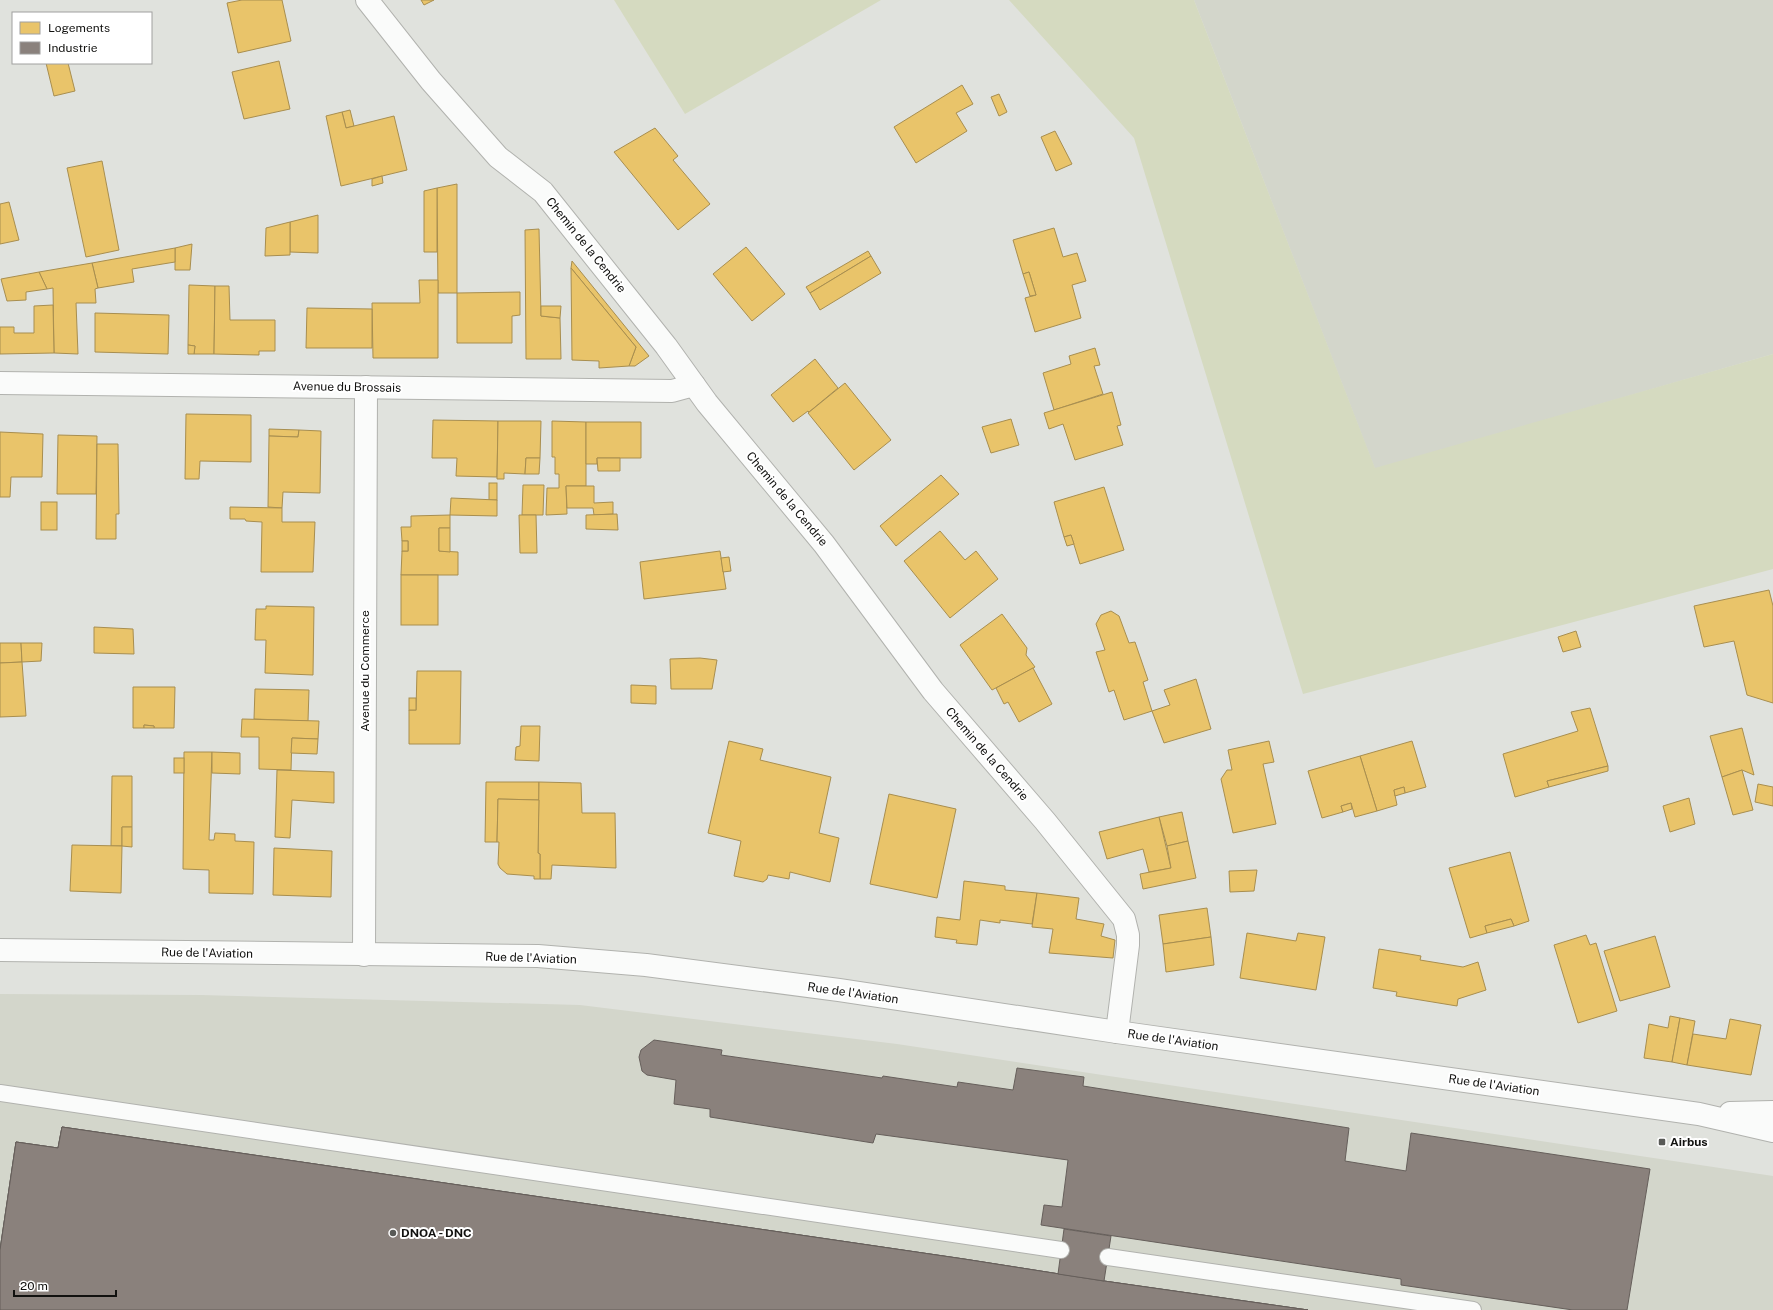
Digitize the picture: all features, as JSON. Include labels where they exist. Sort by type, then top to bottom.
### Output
[{"type":"street","name":"Chemin de la Cendrie","points":[[367,0],[431,81],[498,157],[543,192],[666,346],[706,403],[824,544],[933,691],[1045,821],[1124,919],[1128,934],[1128,945],[1117,1032]]},
{"type":"street","name":"Avenue du Brossais","points":[[0,383],[672,391],[694,385]]},
{"type":"street","name":"Avenue du Commerce","points":[[364,955],[366,387]]},
{"type":"street","name":"Rue de l'Aviation","points":[[0,950],[538,956],[646,965],[846,991],[1117,1032],[1699,1114],[1773,1131]]},
{"type":"street","name":"Rue de l'Aviation","points":[[1699,1114],[1773,1112]]},
{"type":"lane","points":[[0,1093],[1061,1250]]},
{"type":"lane","points":[[1108,1257],[1434,1307],[1473,1310]]},
{"type":"shaded area","points":[[1194,0],[1773,0],[1773,354],[1375,469]]},
{"type":"shaded area","points":[[0,994],[201,995],[580,1005],[897,1044],[1773,1176],[1773,1310],[0,1310]]},
{"type":"green space","points":[[614,0],[881,0],[685,114]]},
{"type":"green space","points":[[1009,0],[1194,0],[1375,468],[1773,354],[1773,569],[1303,694],[1134,138]]},
{"type":"building: Logements","points":[[242,0],[282,0],[291,41],[238,53],[227,3]]},
{"type":"building: Logements","points":[[421,0],[434,0],[424,5]]},
{"type":"building: Logements","points":[[279,61],[290,109],[244,119],[232,72]]},
{"type":"building: Logements","points":[[46,64],[68,64],[75,91],[54,96]]},
{"type":"building: Logements","points":[[962,85],[973,104],[956,113],[967,131],[916,163],[894,127]]},
{"type":"building: Logements","points":[[999,94],[1007,112],[999,116],[991,97]]},
{"type":"building: Logements","points":[[350,110],[354,126],[346,128],[342,112]]},
{"type":"building: Logements","points":[[342,112],[346,128],[394,116],[407,170],[341,186],[326,116]]},
{"type":"building: Logements","points":[[655,128],[678,156],[673,160],[710,204],[678,230],[614,152]]},
{"type":"building: Logements","points":[[1055,131],[1072,164],[1056,171],[1041,137]]},
{"type":"building: Logements","points":[[102,161],[119,250],[86,257],[67,168]]},
{"type":"building: Logements","points":[[382,176],[383,183],[372,186],[372,179]]},
{"type":"building: Logements","points":[[457,184],[457,293],[438,293],[437,188]]},
{"type":"building: Logements","points":[[437,188],[437,252],[424,252],[424,191]]},
{"type":"building: Logements","points":[[9,202],[19,240],[0,244],[0,204]]},
{"type":"building: Logements","points":[[318,215],[318,253],[290,252],[290,222]]},
{"type":"building: Logements","points":[[290,222],[290,255],[265,256],[266,228]]},
{"type":"building: Logements","points":[[1054,228],[1063,257],[1077,253],[1086,281],[1072,285],[1081,318],[1035,332],[1025,298],[1036,295],[1029,272],[1023,274],[1013,240]]},
{"type":"building: Logements","points":[[539,229],[541,316],[560,318],[561,359],[526,359],[525,230]]},
{"type":"building: Logements","points":[[192,244],[190,270],[175,270],[175,248]]},
{"type":"building: Logements","points":[[746,247],[785,294],[752,321],[713,274]]},
{"type":"building: Logements","points":[[175,248],[175,262],[132,269],[134,282],[98,288],[92,263]]},
{"type":"building: Logements","points":[[868,251],[871,256],[810,293],[806,287]]},
{"type":"building: Logements","points":[[871,256],[881,273],[820,310],[810,293]]},
{"type":"building: Logements","points":[[572,261],[649,356],[635,366],[629,366],[636,347],[571,268]]},
{"type":"building: Logements","points":[[92,263],[98,288],[95,289],[96,303],[76,303],[78,354],[54,353],[53,288],[47,289],[39,272]]},
{"type":"building: Logements","points":[[571,268],[636,347],[629,366],[599,368],[599,361],[572,360]]},
{"type":"building: Logements","points":[[39,272],[47,289],[26,292],[26,300],[7,301],[1,279]]},
{"type":"building: Logements","points":[[1029,272],[1036,295],[1030,296],[1023,274]]},
{"type":"building: Logements","points":[[419,280],[438,280],[438,358],[373,358],[372,303],[420,303]]},
{"type":"building: Logements","points":[[189,285],[215,286],[214,354],[194,354],[195,346],[188,345]]},
{"type":"building: Logements","points":[[215,286],[229,286],[230,320],[275,320],[275,351],[259,351],[259,355],[214,354]]},
{"type":"building: Logements","points":[[520,292],[520,315],[512,316],[512,343],[457,343],[457,293]]},
{"type":"building: Logements","points":[[53,305],[54,353],[0,354],[0,327],[14,327],[14,333],[34,333],[34,306]]},
{"type":"building: Logements","points":[[541,306],[561,306],[560,318],[541,316]]},
{"type":"building: Logements","points":[[307,308],[372,309],[372,348],[306,348]]},
{"type":"building: Logements","points":[[95,313],[169,315],[168,354],[95,352]]},
{"type":"building: Logements","points":[[188,345],[195,346],[194,354],[188,354]]},
{"type":"building: Logements","points":[[1095,348],[1100,365],[1094,366],[1103,394],[1054,410],[1043,373],[1071,364],[1069,356]]},
{"type":"building: Logements","points":[[815,359],[838,388],[809,412],[808,411],[793,422],[771,395]]},
{"type":"building: Logements","points":[[845,383],[891,440],[854,470],[808,413]]},
{"type":"building: Logements","points":[[1112,392],[1121,425],[1117,426],[1123,445],[1075,460],[1063,424],[1049,429],[1044,413]]},
{"type":"building: Logements","points":[[186,414],[251,415],[251,462],[200,461],[199,479],[185,479]]},
{"type":"building: Logements","points":[[1011,419],[1019,445],[991,453],[982,427]]},
{"type":"building: Logements","points":[[433,420],[498,421],[497,477],[456,476],[457,458],[432,458]]},
{"type":"building: Logements","points":[[498,421],[541,421],[540,458],[526,458],[525,474],[504,473],[504,479],[497,479]]},
{"type":"building: Logements","points":[[552,421],[586,422],[586,486],[566,486],[567,514],[546,515],[547,488],[559,488],[559,474],[555,474],[555,457],[552,457]]},
{"type":"building: Logements","points":[[586,422],[641,422],[641,458],[597,458],[597,464],[586,464]]},
{"type":"building: Logements","points":[[269,429],[299,430],[298,437],[269,436]]},
{"type":"building: Logements","points":[[299,430],[321,431],[320,493],[283,492],[282,508],[268,507],[269,436],[298,437]]},
{"type":"building: Logements","points":[[0,432],[43,434],[42,477],[11,477],[10,497],[0,497]]},
{"type":"building: Logements","points":[[58,435],[97,436],[96,494],[57,494]]},
{"type":"building: Logements","points":[[97,444],[118,444],[119,514],[116,514],[116,539],[96,539]]},
{"type":"building: Logements","points":[[526,458],[540,458],[539,474],[525,474]]},
{"type":"building: Logements","points":[[597,458],[620,458],[620,471],[598,471]]},
{"type":"building: Logements","points":[[941,475],[959,494],[896,546],[880,526]]},
{"type":"building: Logements","points":[[489,483],[497,483],[497,500],[489,500]]},
{"type":"building: Logements","points":[[523,485],[544,485],[543,515],[522,515]]},
{"type":"building: Logements","points":[[566,486],[594,486],[594,503],[613,502],[613,514],[594,515],[593,508],[567,508]]},
{"type":"building: Logements","points":[[1104,487],[1124,550],[1080,564],[1071,535],[1064,537],[1054,502]]},
{"type":"building: Logements","points":[[451,498],[497,500],[497,516],[450,515]]},
{"type":"building: Logements","points":[[41,502],[57,502],[57,530],[41,530]]},
{"type":"building: Logements","points":[[230,507],[282,508],[282,522],[315,522],[313,572],[261,572],[262,522],[246,521],[245,519],[230,519]]},
{"type":"building: Logements","points":[[617,514],[618,530],[586,529],[586,515]]},
{"type":"building: Logements","points":[[450,515],[450,528],[439,528],[439,551],[458,552],[458,575],[401,575],[402,551],[408,551],[408,541],[402,541],[401,527],[411,527],[411,516]]},
{"type":"building: Logements","points":[[519,515],[536,515],[537,553],[520,553]]},
{"type":"building: Logements","points":[[439,528],[450,528],[450,552],[439,551]]},
{"type":"building: Logements","points":[[940,531],[965,560],[976,551],[998,579],[950,618],[904,561]]},
{"type":"building: Logements","points":[[1071,535],[1074,544],[1067,546],[1064,537]]},
{"type":"building: Logements","points":[[402,541],[408,541],[408,551],[402,551]]},
{"type":"building: Logements","points":[[720,551],[726,589],[644,599],[640,562]]},
{"type":"building: Logements","points":[[729,557],[731,571],[723,572],[721,558]]},
{"type":"building: Logements","points":[[401,575],[438,575],[438,625],[401,625]]},
{"type":"building: Logements","points":[[1769,590],[1773,606],[1773,703],[1747,695],[1734,641],[1704,647],[1694,606]]},
{"type":"building: Logements","points":[[266,606],[314,607],[313,675],[265,673],[266,640],[255,640],[256,609],[266,609]]},
{"type":"building: Logements","points":[[1111,611],[1119,616],[1129,643],[1135,642],[1148,680],[1143,682],[1152,711],[1124,720],[1114,690],[1109,692],[1096,652],[1105,650],[1096,624],[1101,615]]},
{"type":"building: Logements","points":[[1002,614],[1027,648],[1026,655],[1035,667],[992,690],[960,645]]},
{"type":"building: Logements","points":[[94,627],[133,629],[134,654],[94,653]]},
{"type":"building: Logements","points":[[1576,631],[1581,647],[1563,652],[1558,637]]},
{"type":"building: Logements","points":[[0,643],[21,643],[22,662],[0,663]]},
{"type":"building: Logements","points":[[21,643],[42,643],[41,661],[22,662]]},
{"type":"building: Logements","points":[[700,658],[717,660],[712,689],[671,689],[670,659]]},
{"type":"building: Logements","points":[[22,662],[26,716],[0,717],[0,663]]},
{"type":"building: Logements","points":[[1033,668],[1052,704],[1019,722],[1008,702],[1004,704],[996,688]]},
{"type":"building: Logements","points":[[417,671],[461,671],[460,744],[409,744],[409,710],[416,710]]},
{"type":"building: Logements","points":[[1196,679],[1211,729],[1164,743],[1152,711],[1170,705],[1164,690]]},
{"type":"building: Logements","points":[[631,685],[656,686],[656,704],[631,703]]},
{"type":"building: Logements","points":[[133,687],[175,687],[174,728],[154,728],[154,726],[144,725],[144,728],[133,728]]},
{"type":"building: Logements","points":[[255,689],[309,690],[308,721],[254,719]]},
{"type":"building: Logements","points":[[409,698],[416,698],[416,710],[409,710]]},
{"type":"building: Logements","points":[[1590,708],[1608,766],[1547,781],[1549,787],[1515,797],[1503,754],[1578,731],[1571,712]]},
{"type":"building: Logements","points":[[242,719],[319,721],[318,739],[292,738],[291,770],[259,769],[259,737],[241,737]]},
{"type":"building: Logements","points":[[144,725],[154,726],[154,728],[144,728]]},
{"type":"building: Logements","points":[[521,726],[540,726],[539,761],[515,760],[516,747],[520,746]]},
{"type":"building: Logements","points":[[1742,728],[1754,775],[1742,770],[1722,777],[1710,736]]},
{"type":"building: Logements","points":[[292,738],[318,739],[317,754],[291,753]]},
{"type":"building: Logements","points":[[729,741],[763,749],[760,760],[831,777],[819,833],[839,838],[830,882],[790,872],[789,879],[768,875],[767,879],[763,882],[734,876],[741,841],[708,833]]},
{"type":"building: Logements","points":[[1269,741],[1274,762],[1263,764],[1276,824],[1233,833],[1221,779],[1227,770],[1232,770],[1228,750]]},
{"type":"building: Logements","points":[[1412,741],[1426,787],[1405,793],[1404,787],[1394,790],[1397,805],[1377,811],[1360,756]]},
{"type":"building: Logements","points":[[184,752],[212,752],[209,840],[214,840],[215,833],[235,834],[235,841],[254,842],[253,894],[209,893],[209,870],[183,869]]},
{"type":"building: Logements","points":[[212,752],[240,753],[240,774],[212,773]]},
{"type":"building: Logements","points":[[1360,756],[1377,811],[1355,817],[1351,803],[1341,806],[1343,812],[1322,818],[1308,771]]},
{"type":"building: Logements","points":[[174,758],[184,758],[184,773],[174,773]]},
{"type":"building: Logements","points":[[1608,766],[1608,771],[1549,787],[1547,781]]},
{"type":"building: Logements","points":[[277,770],[334,772],[334,803],[292,800],[290,838],[275,837]]},
{"type":"building: Logements","points":[[1742,770],[1753,810],[1733,815],[1722,777]]},
{"type":"building: Logements","points":[[112,776],[132,776],[132,827],[122,827],[122,846],[111,846]]},
{"type":"building: Logements","points":[[486,782],[539,782],[539,800],[498,799],[497,842],[485,842]]},
{"type":"building: Logements","points":[[539,782],[581,783],[582,813],[615,813],[616,868],[552,865],[551,879],[540,879],[540,854],[538,853]]},
{"type":"building: Logements","points":[[1758,784],[1773,787],[1773,806],[1755,802]]},
{"type":"building: Logements","points":[[1404,787],[1405,793],[1395,796],[1394,790]]},
{"type":"building: Logements","points":[[889,794],[956,809],[937,898],[870,884]]},
{"type":"building: Logements","points":[[1689,798],[1695,824],[1670,832],[1663,806]]},
{"type":"building: Logements","points":[[498,799],[539,800],[538,853],[540,854],[540,879],[534,879],[534,876],[507,874],[500,868],[498,864],[499,842],[497,842]]},
{"type":"building: Logements","points":[[1351,803],[1352,809],[1343,812],[1341,806]]},
{"type":"building: Logements","points":[[1182,812],[1188,841],[1167,846],[1159,817]]},
{"type":"building: Logements","points":[[1159,817],[1171,868],[1149,872],[1143,849],[1107,859],[1099,832]]},
{"type":"building: Logements","points":[[122,827],[132,827],[132,847],[122,846]]},
{"type":"building: Logements","points":[[1188,841],[1196,878],[1143,889],[1140,874],[1171,868],[1167,846]]},
{"type":"building: Logements","points":[[72,845],[122,846],[121,893],[70,891]]},
{"type":"building: Logements","points":[[274,848],[332,851],[331,897],[273,895]]},
{"type":"building: Logements","points":[[1510,852],[1529,921],[1514,926],[1511,919],[1485,926],[1487,933],[1470,938],[1449,868]]},
{"type":"building: Logements","points":[[1257,870],[1254,891],[1230,892],[1229,871]]},
{"type":"building: Logements","points":[[964,881],[1005,886],[1005,890],[1037,893],[1032,924],[1000,920],[1000,923],[980,920],[977,945],[956,943],[957,940],[935,937],[937,917],[960,920]]},
{"type":"building: Logements","points":[[1037,893],[1079,898],[1076,919],[1104,924],[1101,936],[1115,940],[1113,958],[1049,953],[1053,929],[1032,927]]},
{"type":"building: Logements","points":[[1207,908],[1211,937],[1163,944],[1159,915]]},
{"type":"building: Logements","points":[[1511,919],[1514,926],[1487,933],[1485,926]]},
{"type":"building: Logements","points":[[1247,933],[1296,941],[1298,933],[1325,937],[1316,990],[1240,978]]},
{"type":"building: Logements","points":[[1586,935],[1590,945],[1596,943],[1617,1011],[1578,1023],[1554,945]]},
{"type":"building: Logements","points":[[1655,936],[1670,987],[1620,1001],[1604,951]]},
{"type":"building: Logements","points":[[1211,937],[1214,965],[1166,972],[1163,944]]},
{"type":"building: Logements","points":[[1379,949],[1421,956],[1420,960],[1463,967],[1478,962],[1486,990],[1458,999],[1457,1006],[1396,996],[1397,992],[1373,988]]},
{"type":"building: Logements","points":[[1670,1016],[1680,1018],[1672,1062],[1644,1058],[1649,1024],[1668,1028]]},
{"type":"building: Logements","points":[[1680,1018],[1695,1021],[1687,1065],[1672,1062]]},
{"type":"building: Logements","points":[[1730,1019],[1761,1025],[1751,1075],[1687,1065],[1693,1034],[1726,1039]]},
{"type":"building: Industrie","points":[[654,1040],[722,1050],[721,1055],[957,1087],[958,1082],[1013,1090],[1017,1068],[1084,1077],[1083,1086],[1349,1128],[1345,1161],[1406,1171],[1411,1133],[1650,1169],[1627,1310],[1573,1310],[1401,1285],[1401,1279],[1041,1225],[1044,1205],[1062,1207],[1068,1160],[876,1134],[873,1143],[710,1117],[710,1109],[674,1104],[676,1080],[647,1075],[642,1071],[639,1057],[641,1050]]},
{"type":"building: Industrie","name":"DNOA - DNC","points":[[62,1127],[1308,1310],[0,1310],[0,1250],[16,1142],[58,1148]]},
{"type":"building: Industrie","name":"DNOA - DNC","points":[[62,1127],[1308,1310],[0,1310],[0,1250],[16,1142],[58,1148]]},
{"type":"building: Industrie","name":"DNOA - DNC","points":[[62,1127],[1308,1310],[0,1310],[0,1250],[16,1142],[58,1148]]},
{"type":"building: Industrie","points":[[1064,1229],[1111,1236],[1104,1281],[1058,1274]]},
{"type":"place","name":"Airbus","points":[[1662,1142]]},
{"type":"place","name":"DNOA - DNC","points":[[393,1233]]}]
